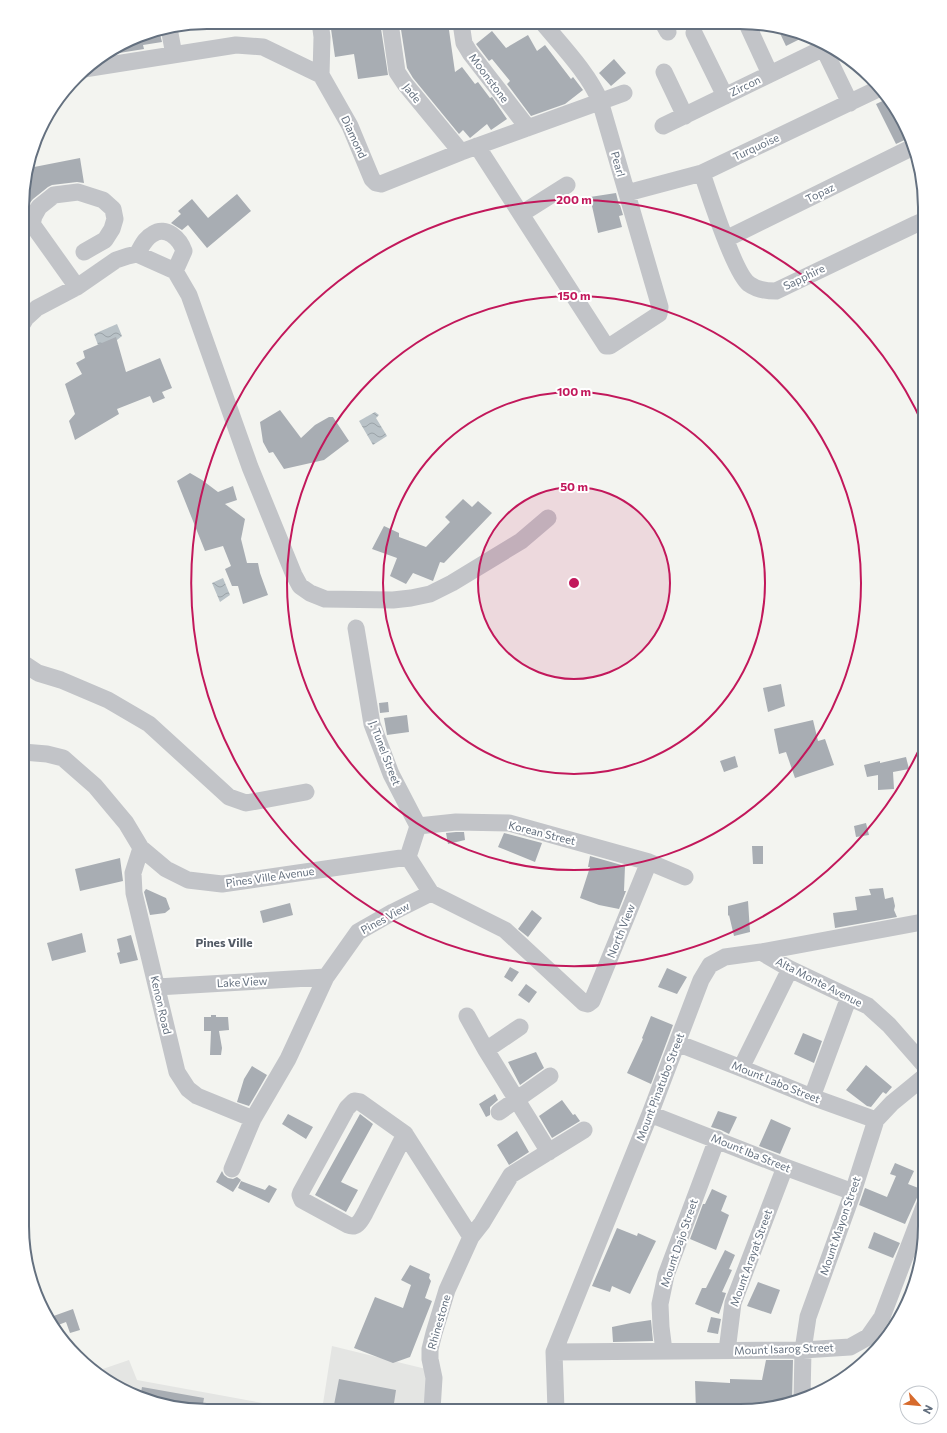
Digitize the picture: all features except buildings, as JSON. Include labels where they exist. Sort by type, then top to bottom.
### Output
[{"type":"street","points":[[98,67],[236,45],[263,47],[321,75],[321,29]]},
{"type":"street","name":"Jade","points":[[391,29],[397,72],[405,84],[461,152]]},
{"type":"street","name":"Moonstone","points":[[462,29],[464,43],[470,53],[528,128]]},
{"type":"street","name":"Pearl","points":[[521,214],[606,346],[610,346],[659,314],[660,307],[600,101],[596,91],[587,78],[548,29]]},
{"type":"street","points":[[749,29],[770,74]]},
{"type":"street","points":[[170,33],[174,55]]},
{"type":"street","points":[[694,33],[725,96]]},
{"type":"street","name":"Zircon","points":[[662,126],[770,74],[820,47]]},
{"type":"street","points":[[827,52],[850,103]]},
{"type":"street","points":[[664,72],[685,116]]},
{"type":"street","name":"Diamond","points":[[321,75],[350,126],[372,179],[376,183],[382,184],[461,152],[624,93]]},
{"type":"street","name":"Turquoise","points":[[627,193],[702,173],[875,91]]},
{"type":"street","points":[[477,146],[521,214],[567,185]]},
{"type":"street","name":"Topaz","points":[[726,239],[909,149]]},
{"type":"street","name":"Sapphire","points":[[702,173],[726,239],[742,277],[745,281],[757,289],[776,291],[918,223]]},
{"type":"street","points":[[29,221],[39,207],[54,195],[78,192],[103,200],[113,209],[115,219],[112,229],[105,240],[84,252]]},
{"type":"street","points":[[29,223],[77,287]]},
{"type":"street","points":[[137,254],[145,240],[154,233],[165,232],[174,236],[182,243],[184,251],[175,271]]},
{"type":"street","points":[[29,315],[37,308],[77,287],[116,260],[128,256],[137,254],[175,271],[189,295],[250,467],[294,575],[300,586],[310,593],[325,599],[393,600],[430,594],[452,583],[521,541],[548,518]]},
{"type":"street","name":"J. Tunel Street","points":[[356,628],[372,724],[391,774],[418,826]]},
{"type":"street","points":[[29,667],[38,673],[61,680],[108,700],[149,724],[229,797],[246,803],[306,792]]},
{"type":"street","name":"Pines Ville Avenue","points":[[29,752],[47,754],[63,758],[96,786],[126,823],[141,848],[166,869],[188,880],[222,884],[408,858]]},
{"type":"street","name":"Korean Street","points":[[418,826],[456,822],[510,823],[649,862],[685,877]]},
{"type":"street","points":[[418,826],[408,858],[431,893]]},
{"type":"street","name":"Kenon Road","points":[[141,848],[133,873],[134,893],[177,1072],[188,1089],[197,1096],[253,1119]]},
{"type":"street","name":"North View","points":[[431,893],[505,930],[584,1003],[588,1004],[592,1001],[649,862]]},
{"type":"street","name":"Pines View","points":[[232,1169],[253,1119],[288,1059],[326,977],[358,932],[387,915],[431,893]]},
{"type":"street","name":"Mount Pinatubo Street","points":[[556,1404],[554,1352],[650,1114],[701,980],[710,965],[725,957],[761,952],[917,923]]},
{"type":"street","name":"Alta Monte Avenue","points":[[761,952],[790,969],[868,1006],[889,1025],[918,1058]]},
{"type":"street","points":[[742,1068],[790,969]]},
{"type":"street","name":"Lake View","points":[[157,987],[326,977]]},
{"type":"street","points":[[812,1097],[849,997]]},
{"type":"street","points":[[467,1016],[486,1050],[549,1152]]},
{"type":"street","points":[[486,1050],[520,1027]]},
{"type":"street","name":"Mount Labo Street","points":[[677,1043],[812,1097],[876,1120]]},
{"type":"street","points":[[499,1112],[550,1076]]},
{"type":"street","name":"Mount Mayon Street","points":[[802,1393],[803,1350],[808,1316],[853,1192],[876,1120],[892,1103],[918,1082]]},
{"type":"street","points":[[406,1134],[365,1213],[357,1225],[352,1227],[302,1200],[300,1195],[301,1192],[347,1108],[354,1101],[360,1102],[406,1134],[471,1237]]},
{"type":"street","name":"Mount Iba Street","points":[[650,1114],[853,1192]]},
{"type":"street","name":"Rhinestone","points":[[432,1404],[434,1378],[430,1359],[430,1349],[448,1290],[471,1237],[482,1223],[511,1176],[584,1130]]},
{"type":"street","name":"Mount Dajo Street","points":[[664,1350],[660,1304],[666,1275],[717,1139]]},
{"type":"street","name":"Mount Arayat Street","points":[[727,1351],[733,1303],[785,1167]]},
{"type":"street","name":"Mount Isarog Street","points":[[554,1352],[803,1350],[850,1347],[868,1337],[882,1317],[918,1222]]},
{"type":"shaded area","points":[[332,1346],[426,1369],[429,1381],[426,1404],[323,1404]]},
{"type":"shaded area","points":[[129,1360],[137,1380],[268,1404],[195,1404],[172,1401],[150,1395],[128,1386],[102,1369]]},
{"type":"water","points":[[117,324],[122,336],[117,340],[98,345],[94,334]]},
{"type":"water","points":[[375,412],[379,415],[376,418],[387,436],[373,445],[359,421]]},
{"type":"water","points":[[223,578],[230,595],[220,602],[212,583]]},
{"type":"district","name":"Pines Ville","points":[[224,943]]}]
